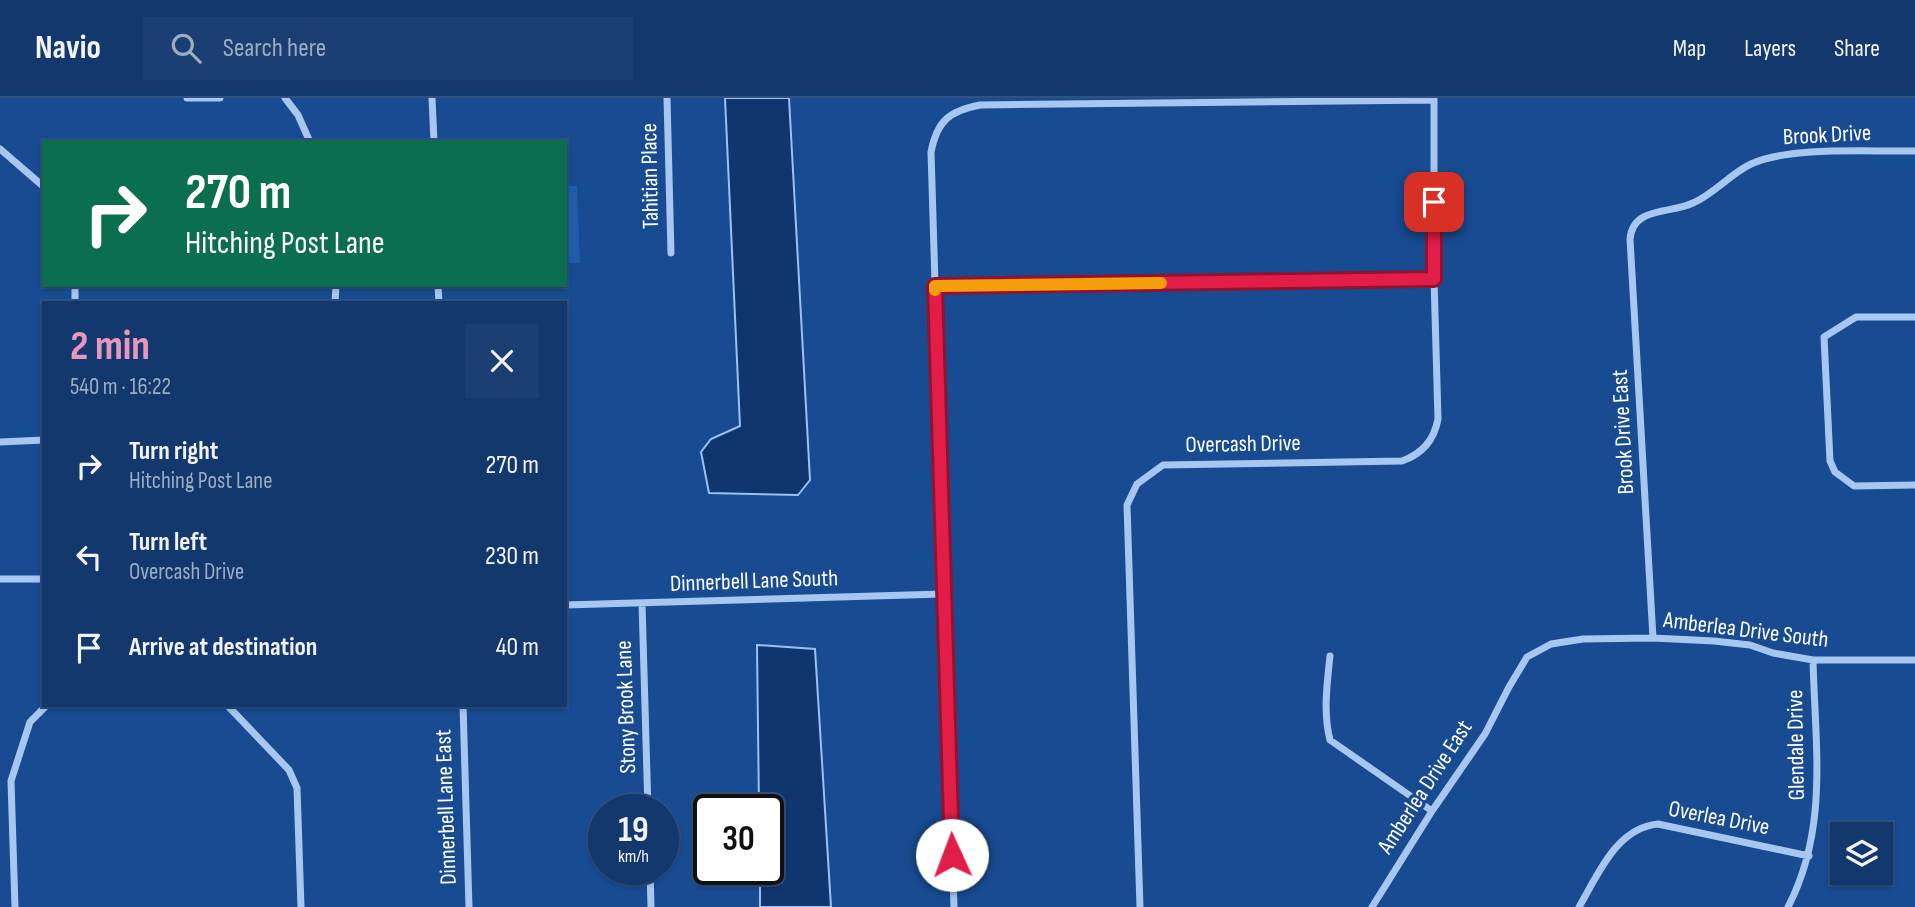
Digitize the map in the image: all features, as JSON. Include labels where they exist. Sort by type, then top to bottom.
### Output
[{"type":"street","points":[[187,98],[220,98]]},
{"type":"street","points":[[285,98],[298,115],[309,140]]},
{"type":"street","points":[[432,98],[434,140]]},
{"type":"street","name":"Tahitian Place","points":[[667,98],[671,253]]},
{"type":"street","points":[[954,907],[935,286],[932,152],[934,136],[946,119],[958,109],[980,105],[1434,99]]},
{"type":"street","name":"Overcash Drive","points":[[1140,907],[1127,505],[1137,484],[1163,464],[1393,461],[1408,459],[1422,450],[1435,433],[1438,419],[1434,279],[1434,99]]},
{"type":"street","points":[[0,149],[42,185]]},
{"type":"street","name":"Brook Drive","points":[[1634,225],[1647,214],[1693,203],[1749,165],[1770,157],[1915,151]]},
{"type":"street","name":"Brook Drive East","points":[[1634,225],[1630,239],[1653,638]]},
{"type":"street","points":[[935,286],[1434,279]]},
{"type":"street","points":[[1915,317],[1856,317],[1824,337],[1830,461],[1835,472],[1854,486],[1915,485]]},
{"type":"street","points":[[0,442],[42,440]]},
{"type":"street","points":[[0,579],[42,579]]},
{"type":"street","name":"Dinnerbell Lane South","points":[[567,606],[943,594]]},
{"type":"street","name":"Stony Brook Lane","points":[[642,603],[648,794]]},
{"type":"street","name":"Amberlea Drive South","points":[[1509,687],[1527,657],[1551,644],[1583,639],[1714,640],[1813,660],[1915,660]]},
{"type":"street","points":[[1330,656],[1326,725],[1330,740],[1432,811]]},
{"type":"street","name":"Glendale Drive","points":[[1788,907],[1809,856],[1814,836],[1817,789],[1813,660]]},
{"type":"street","name":"Amberlea Drive East","points":[[1372,907],[1432,811],[1485,734],[1509,687]]},
{"type":"street","points":[[15,907],[11,781],[30,722],[45,707]]},
{"type":"street","points":[[229,707],[289,770],[298,788],[301,907]]},
{"type":"street","name":"Dinnerbell Lane East","points":[[463,707],[468,907]]},
{"type":"street","name":"Overlea Drive","points":[[1579,907],[1618,845],[1643,825],[1658,824],[1809,856]]},
{"type":"street","points":[[650,885],[651,907]]},
{"type":"shaded area","points":[[725,98],[789,98],[810,480],[798,495],[709,493],[701,452],[711,439],[740,426]]},
{"type":"shaded area","points":[[567,186],[577,186],[580,263],[567,263]]},
{"type":"shaded area","points":[[757,645],[815,649],[831,907],[760,907],[760,885],[784,885],[784,794],[759,794]]},
{"type":"slow traffic","points":[[935,290],[935,286],[1161,283]]},
{"type":"route","points":[[952,855],[935,286],[1434,279],[1434,202]]}]
